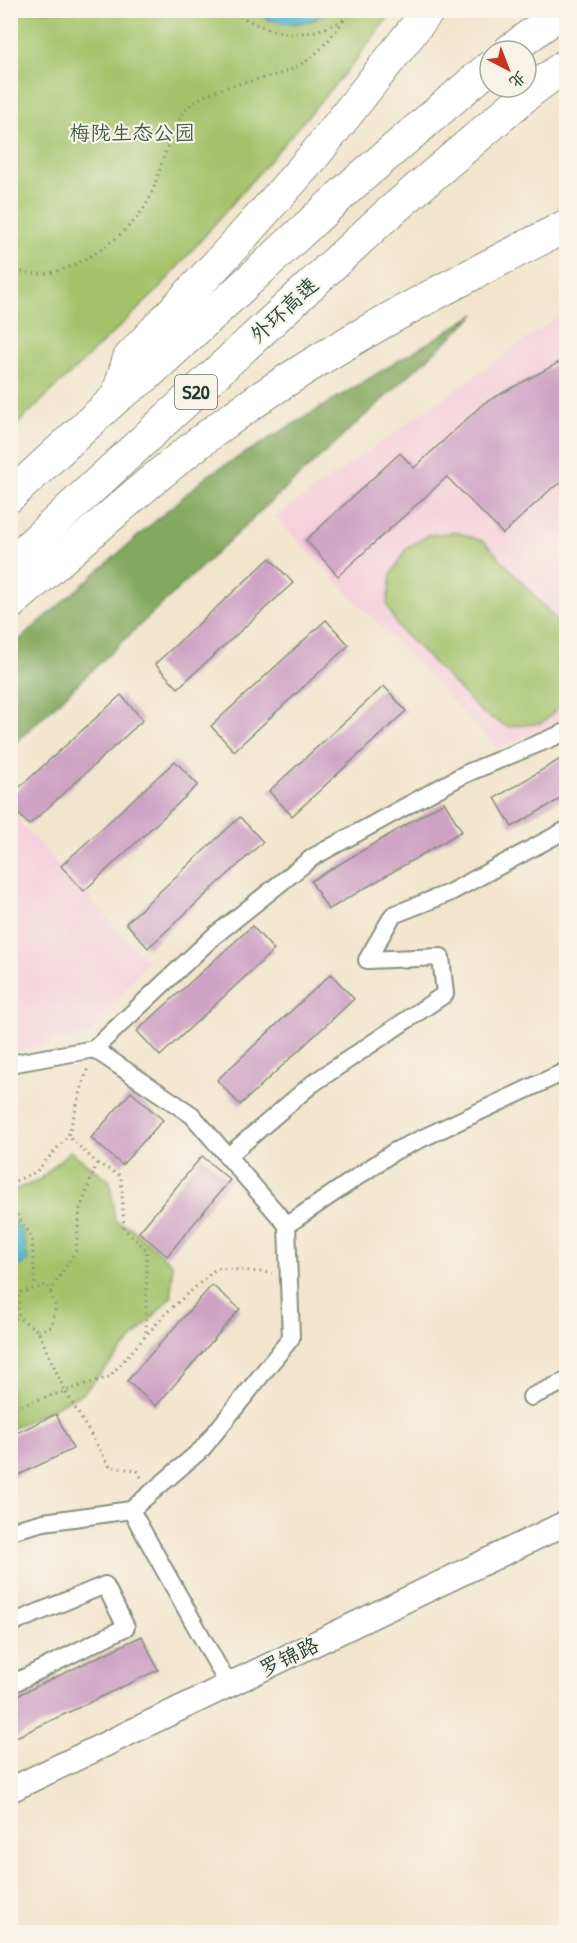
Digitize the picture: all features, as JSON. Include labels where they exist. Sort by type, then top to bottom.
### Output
[{"type":"highway","points":[[117,397],[129,358],[300,172],[429,10]]},
{"type":"highway","points":[[525,39],[564,10]]},
{"type":"highway","name":"外环高速","points":[[10,564],[382,219],[532,90],[567,65]]},
{"type":"highway","name":"S20","points":[[10,496],[117,397],[146,376],[353,184],[478,77]]},
{"type":"highway","points":[[10,604],[144,488],[220,427],[292,377],[429,296],[567,226]]},
{"type":"highway","points":[[429,296],[567,239]]},
{"type":"street","points":[[10,1064],[94,1049],[214,936],[313,857],[465,774],[567,732]]},
{"type":"street","points":[[227,1157],[312,1084],[446,994],[441,957],[367,960],[393,915],[449,893],[567,830]]},
{"type":"street","points":[[10,1531],[44,1522],[131,1510],[202,1449],[291,1338],[287,1225],[192,1115],[94,1049]]},
{"type":"street","points":[[287,1225],[395,1151],[567,1071]]},
{"type":"street","points":[[531,1398],[567,1381]]},
{"type":"street","points":[[131,1510],[229,1686]]},
{"type":"street","name":"罗锦路","points":[[10,1790],[567,1523]]},
{"type":"street","points":[[10,1624],[105,1585],[126,1627],[10,1684]]},
{"type":"path","points":[[229,10],[278,33],[286,34],[302,35],[324,30],[346,18]]},
{"type":"path","points":[[10,269],[38,274],[77,264],[113,241],[145,205],[173,131],[193,103],[229,87],[277,75],[309,59],[346,18],[350,10]]},
{"type":"path","points":[[10,1183],[36,1172],[68,1136],[94,1049]]},
{"type":"path","points":[[68,1136],[96,1163],[121,1176],[124,1229],[147,1250],[146,1336]]},
{"type":"path","points":[[50,1292],[76,1250],[80,1209],[96,1163]]},
{"type":"path","points":[[10,1205],[32,1237],[35,1288]]},
{"type":"path","points":[[10,1409],[109,1377],[167,1312],[218,1268],[289,1275]]},
{"type":"path","points":[[18,1317],[19,1293],[47,1285],[56,1306],[51,1327],[38,1331]]},
{"type":"path","points":[[10,1321],[18,1317]]},
{"type":"path","points":[[18,1317],[38,1331],[65,1391],[110,1467],[137,1470],[150,1493]]},
{"type":"path","points":[[10,1397],[19,1405]]},
{"type":"shaded area","points":[[566,311],[566,718],[497,748],[275,517]]},
{"type":"shaded area","points":[[11,813],[147,961],[90,1034],[11,1052]]},
{"type":"green space","name":"梅陇生态公园","points":[[11,11],[255,11],[268,20],[313,21],[329,11],[393,11],[351,66],[157,291],[11,430]]},
{"type":"green space","points":[[476,314],[249,522],[11,747],[11,647],[207,476]]},
{"type":"green space","points":[[457,532],[485,542],[566,630],[566,701],[542,723],[507,727],[481,712],[397,626],[387,605],[391,575],[406,549],[428,535]]},
{"type":"green space","points":[[70,1151],[110,1181],[115,1221],[131,1228],[172,1264],[172,1296],[83,1393],[11,1429],[11,1191],[38,1181]]},
{"type":"water","points":[[255,11],[329,11],[311,20],[283,23],[273,21]]},
{"type":"water","points":[[11,1218],[22,1232],[28,1260],[11,1273]]},
{"type":"building","points":[[567,358],[567,480],[552,488],[503,534],[447,477],[338,576],[306,540],[400,453],[414,468],[484,403]]},
{"type":"building","points":[[270,558],[293,583],[178,688],[155,664]]},
{"type":"building","points":[[326,620],[349,645],[234,751],[211,726]]},
{"type":"building","points":[[384,686],[406,711],[292,816],[269,791]]},
{"type":"building","points":[[121,695],[143,720],[29,825],[10,805],[10,796]]},
{"type":"building","points":[[567,755],[567,795],[512,827],[495,798]]},
{"type":"building","points":[[175,761],[198,785],[84,891],[61,866]]},
{"type":"building","points":[[444,802],[462,831],[328,910],[311,881]]},
{"type":"building","points":[[240,817],[263,842],[148,948],[126,923]]},
{"type":"building","points":[[252,926],[274,950],[160,1056],[137,1031]]},
{"type":"building","points":[[331,974],[354,999],[240,1105],[217,1080]]},
{"type":"building","points":[[131,1092],[163,1120],[122,1165],[91,1138]]},
{"type":"building","points":[[202,1156],[230,1180],[167,1256],[139,1232]]},
{"type":"building","points":[[212,1285],[240,1309],[156,1406],[127,1381]]},
{"type":"building","points":[[56,1414],[73,1449],[10,1479],[10,1436]]},
{"type":"building","points":[[142,1636],[158,1670],[10,1740],[10,1699]]}]
